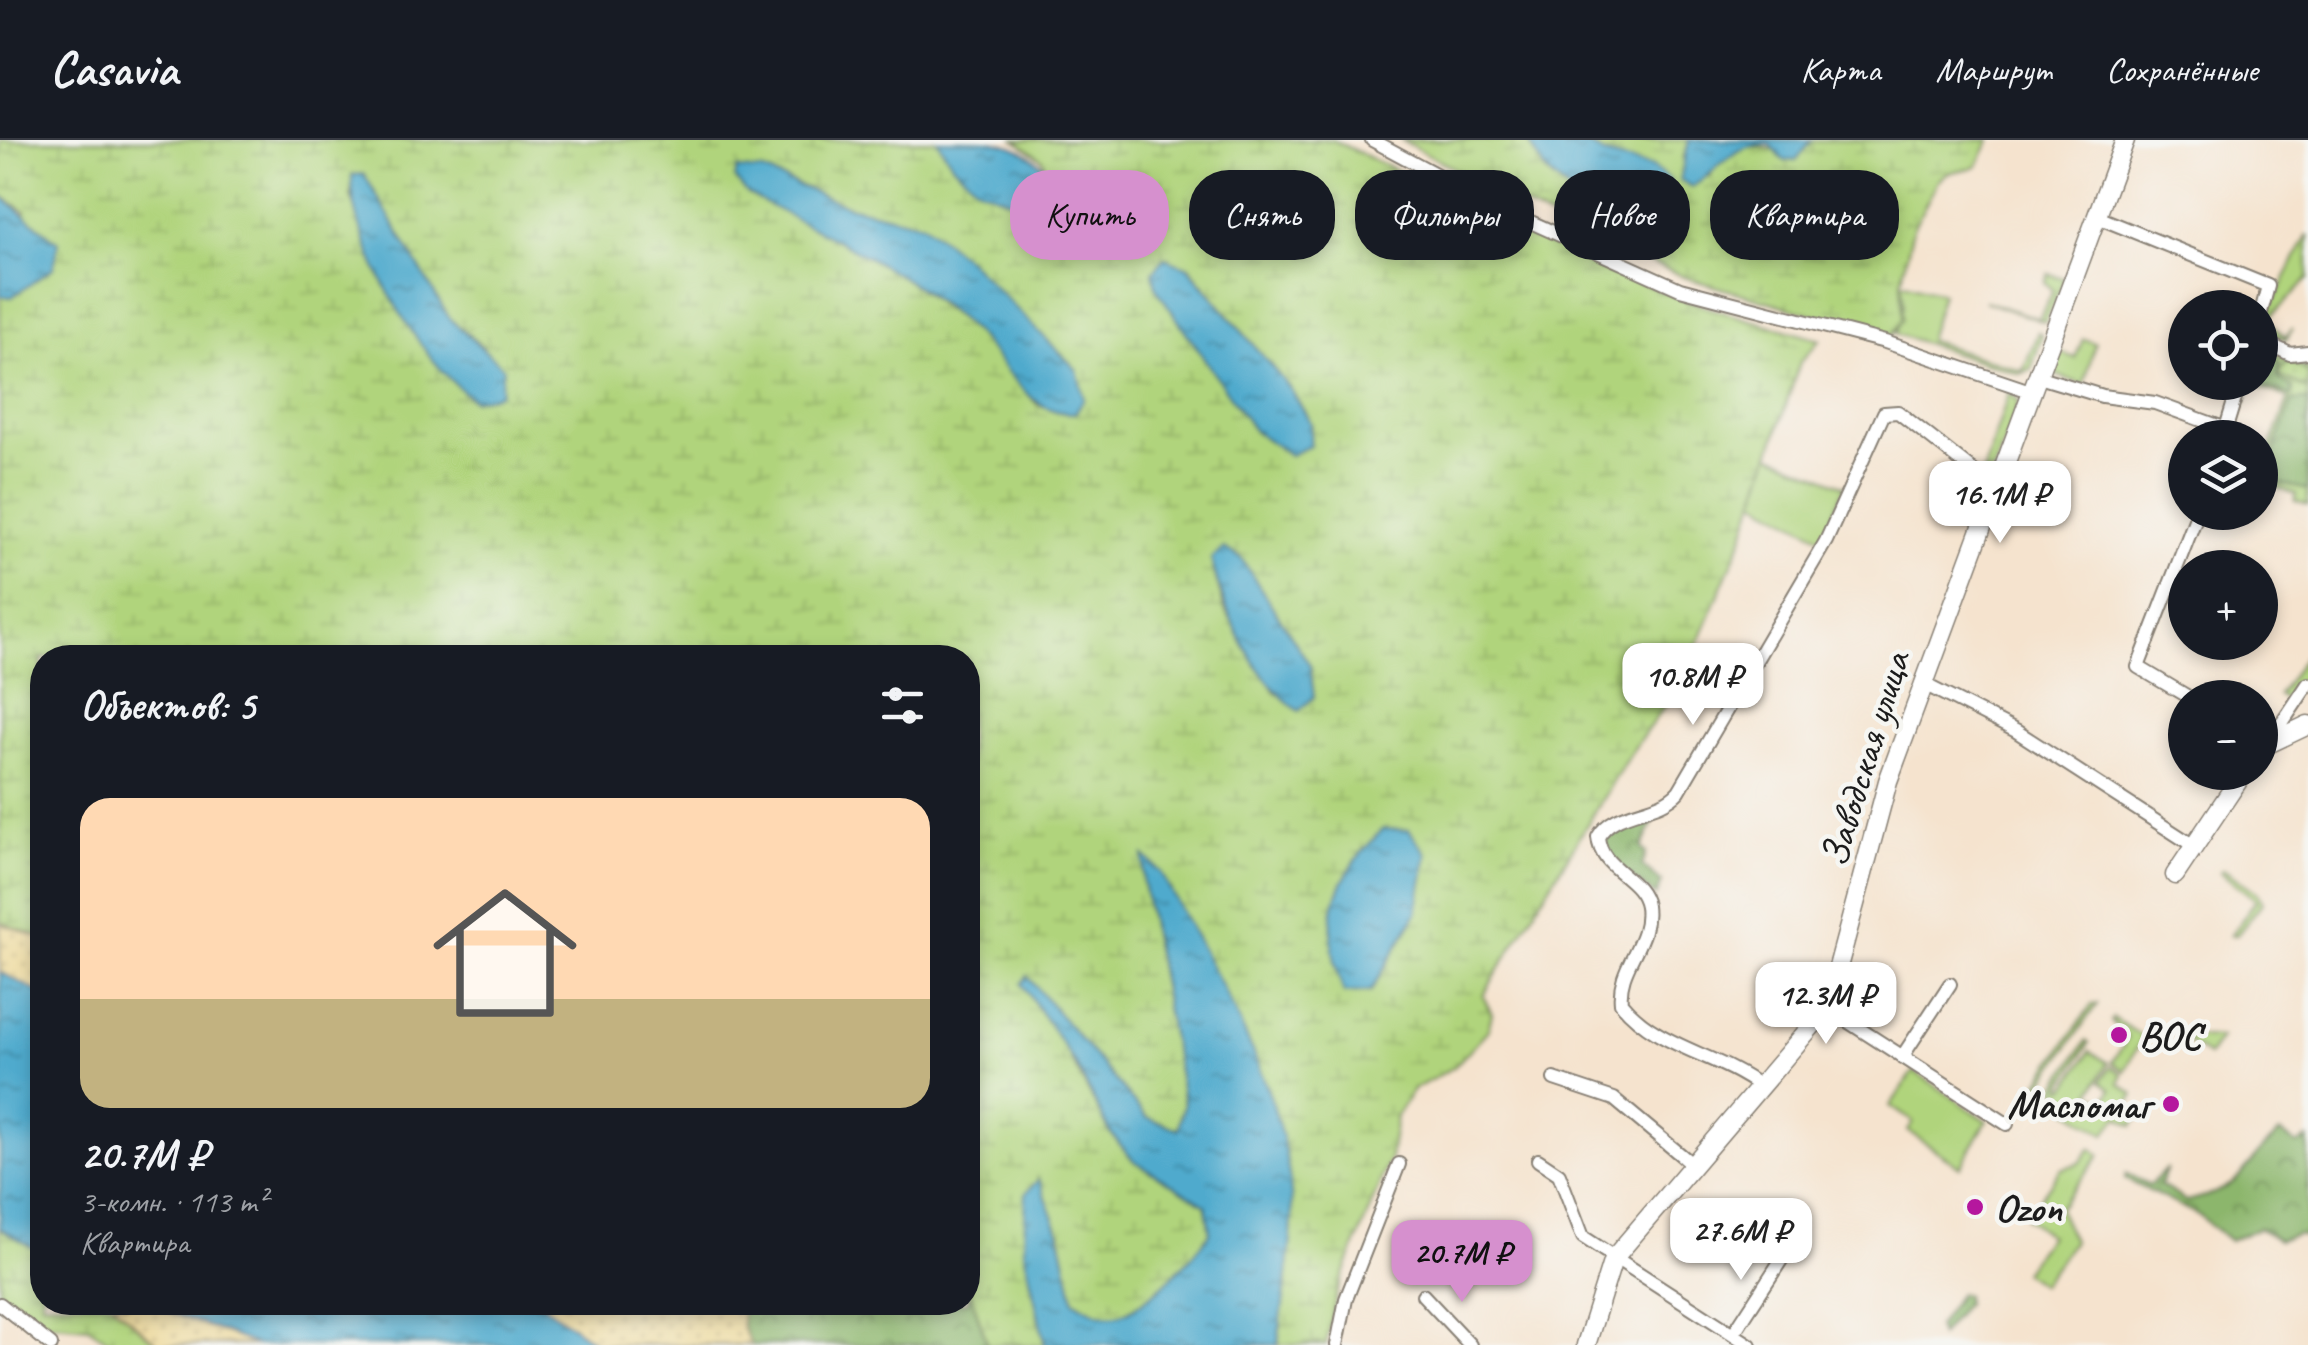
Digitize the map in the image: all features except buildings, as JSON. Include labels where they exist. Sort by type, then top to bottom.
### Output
[{"type":"street","points":[[1372,140],[1495,206],[1680,289],[2033,384],[2155,403],[2195,420]]},
{"type":"street","name":"Заводская улица","points":[[1586,1345],[1613,1259],[1827,1008],[1888,781],[2124,140]]},
{"type":"street","points":[[2096,216],[2268,286],[2267,290]]},
{"type":"street","points":[[2278,348],[2295,356],[2308,352]]},
{"type":"street","points":[[1761,1087],[1734,1066],[1650,1032],[1621,1003],[1626,964],[1644,941],[1646,906],[1642,894],[1604,860],[1598,838],[1608,824],[1668,802],[1678,790],[1826,541],[1884,413],[1898,412],[1996,489]]},
{"type":"street","points":[[2168,685],[2138,667],[2191,530]]},
{"type":"street","points":[[1922,683],[2016,732],[2194,846]]},
{"type":"street","points":[[2278,725],[2308,684]]},
{"type":"street","points":[[2278,738],[2308,725]]},
{"type":"street","points":[[2175,874],[2232,790]]},
{"type":"street","points":[[1902,1056],[1950,984]]},
{"type":"street","points":[[1827,1008],[2007,1124]]},
{"type":"street","points":[[1554,1079],[1614,1099],[1693,1165]]},
{"type":"street","points":[[1538,1160],[1559,1174],[1583,1238],[1750,1345]]},
{"type":"street","points":[[1337,1345],[1346,1299],[1399,1164]]},
{"type":"street","points":[[1733,1334],[1785,1254]]},
{"type":"street","points":[[1423,1295],[1470,1345]]},
{"type":"street","points":[[0,1304],[51,1345]]},
{"type":"green space","points":[[0,140],[937,140],[953,165],[1010,195],[1010,260],[1169,260],[1169,170],[1045,170],[1043,160],[1015,140],[1333,140],[1396,170],[1355,170],[1355,260],[1534,260],[1534,236],[1554,246],[1554,260],[1584,260],[1709,308],[1820,340],[1800,362],[1742,540],[1681,683],[1628,757],[1483,996],[1492,1014],[1488,1030],[1454,1067],[1413,1090],[1396,1116],[1390,1158],[1337,1292],[1326,1345],[1278,1345],[1292,1215],[1255,1056],[1161,873],[1145,857],[1143,882],[1184,1104],[1178,1129],[1147,1118],[1027,977],[1110,1132],[1133,1160],[1206,1205],[1210,1233],[1183,1266],[1147,1299],[1117,1315],[1098,1313],[1074,1300],[1059,1231],[1038,1180],[1024,1250],[1045,1345],[988,1345],[978,1315],[980,645],[30,645],[30,934],[0,923],[0,296],[12,297],[25,211],[0,195]],"holes":[[[764,171],[848,206],[1075,413],[1038,405],[972,329]],[[353,175],[449,318],[484,348],[381,275],[351,196]],[[1188,266],[1291,390],[1311,423]],[[1211,559],[1277,695],[1224,608]]]},
{"type":"green space","points":[[1401,140],[1528,140],[1554,179],[1554,220],[1534,211],[1534,170],[1457,170]]},
{"type":"green space","points":[[1580,140],[1689,140],[1683,159],[1710,176],[1710,260],[1899,260],[1899,170],[1714,170],[1727,156],[1747,147],[1770,149],[1797,160],[1812,140],[1990,140],[1977,167],[1947,173],[1938,181],[1913,228],[1901,282],[1903,319],[1890,337],[1687,278],[1646,260],[1690,260],[1690,170],[1650,170],[1653,167],[1605,155]]},
{"type":"green space","points":[[2308,234],[2308,279],[2278,310],[2278,293]]},
{"type":"green space","points":[[2048,274],[2065,278],[2045,322],[1984,301],[2039,319],[2053,290],[2045,282]]},
{"type":"green space","points":[[1901,282],[1942,293],[1928,340],[2023,371],[2038,332],[2042,335],[2031,370],[2020,374],[1896,334],[1904,305]]},
{"type":"green space","points":[[2083,339],[2095,343],[2084,385],[2048,372],[2056,351],[2075,358]]},
{"type":"green space","points":[[2278,354],[2308,368],[2308,505],[2295,501],[2296,494],[2278,488],[2278,428],[2289,398],[2278,394]]},
{"type":"green space","points":[[2286,361],[2308,372],[2308,390],[2279,376]]},
{"type":"green space","points":[[2278,378],[2293,388],[2293,396],[2278,391]]},
{"type":"green space","points":[[2009,392],[2019,401],[1993,473],[1983,473]]},
{"type":"green space","points":[[2239,400],[2246,400],[2238,420],[2233,420]]},
{"type":"green space","points":[[2308,400],[2308,490],[2278,483],[2278,440],[2292,401]]},
{"type":"green space","points":[[1770,454],[1845,486],[1823,538],[1755,501]]},
{"type":"green space","points":[[2308,651],[2308,673],[2285,700],[2278,695]]},
{"type":"green space","points":[[1649,817],[1652,825],[1641,848],[1646,853],[1642,866],[1662,882],[1656,896],[1612,862],[1603,836],[1615,826]]},
{"type":"green space","points":[[2223,869],[2258,893],[2263,902],[2237,935],[2231,935],[2256,900],[2220,872]]},
{"type":"green space","points":[[2092,1004],[2097,1004],[2021,1115],[2018,1113]]},
{"type":"green space","points":[[2113,1018],[2143,1037],[2125,1071],[2112,1062],[2128,1038],[2111,1021]]},
{"type":"green space","points":[[2189,1036],[2220,1038],[2208,1056],[2186,1041]]},
{"type":"green space","points":[[2086,1041],[2089,1043],[2062,1086],[2066,1088],[2090,1051],[2108,1063],[2091,1092],[2105,1101],[2112,1089],[2101,1081],[2111,1066],[2123,1074],[2119,1083],[2134,1094],[2127,1106],[2140,1115],[2133,1126],[2118,1117],[2105,1134],[2065,1108],[2071,1099],[2055,1088]]},
{"type":"green space","points":[[1914,1071],[1987,1121],[1960,1167],[1908,1131],[1913,1122],[1890,1106]]},
{"type":"green space","points":[[2280,1133],[2297,1145],[2308,1138],[2308,1237],[2297,1234],[2278,1240],[2258,1228],[2230,1241],[2200,1216],[2125,1179],[2126,1174],[2150,1185],[2167,1168],[2160,1185],[2186,1201],[2207,1195],[2233,1183]]},
{"type":"green space","points":[[2091,1148],[2100,1155],[2058,1209],[2073,1241],[2041,1285],[2023,1272],[2049,1235],[2026,1218],[2061,1169],[2080,1163]]},
{"type":"green space","points":[[0,1228],[30,1246],[30,1315],[125,1315],[159,1345],[116,1345],[88,1327],[43,1323],[28,1318],[0,1295]]},
{"type":"green space","points":[[1959,1293],[1965,1296],[1965,1303],[1940,1336],[1937,1327]]},
{"type":"green space","points":[[742,1315],[978,1315],[988,1345],[751,1345],[742,1327]]},
{"type":"sand","points":[[0,923],[30,934],[30,988],[0,972]]},
{"type":"sand","points":[[125,1315],[178,1315],[257,1345],[159,1345]]},
{"type":"sand","points":[[557,1315],[742,1315],[742,1327],[751,1345],[598,1345]]},
{"type":"water","points":[[937,140],[1013,146],[1047,170],[1010,170],[1010,200],[978,188],[953,165]]},
{"type":"water","points":[[1528,140],[1580,140],[1605,155],[1657,170],[1554,170],[1554,178],[1544,169]]},
{"type":"water","points":[[1689,140],[1812,140],[1797,160],[1785,161],[1769,145],[1746,148],[1710,170],[1692,187],[1690,170],[1682,170]]},
{"type":"water","points":[[737,169],[763,171],[848,206],[924,224],[968,260],[1077,370],[1084,399],[1075,413],[1058,412],[1030,396],[972,330],[921,290],[748,194],[735,179]]},
{"type":"water","points":[[364,174],[449,318],[503,367],[500,394],[473,400],[431,358],[411,329],[362,233],[352,175]]},
{"type":"water","points":[[0,195],[58,242],[53,268],[12,297],[0,296]]},
{"type":"water","points":[[1162,260],[1187,266],[1291,390],[1311,423],[1310,446],[1290,455],[1253,430],[1156,288],[1153,272]]},
{"type":"water","points":[[1224,548],[1241,558],[1310,665],[1314,697],[1299,711],[1267,681],[1233,622],[1211,559]]},
{"type":"water","points":[[1383,829],[1409,830],[1427,854],[1417,913],[1371,991],[1344,993],[1332,945],[1334,904],[1351,867]]},
{"type":"water","points":[[1144,856],[1161,872],[1226,995],[1279,1124],[1292,1215],[1278,1345],[1045,1345],[1024,1250],[1026,1193],[1039,1179],[1059,1231],[1074,1300],[1098,1313],[1124,1313],[1147,1299],[1183,1266],[1210,1233],[1206,1205],[1133,1160],[1110,1132],[1076,1065],[1022,984],[1027,976],[1147,1118],[1178,1129],[1184,1103],[1143,882]]},
{"type":"water","points":[[0,972],[30,988],[30,1246],[0,1228]]},
{"type":"water","points":[[178,1315],[557,1315],[598,1345],[257,1345]]},
{"type":"place","name":"ВОС","points":[[2119,1035]]},
{"type":"place","name":"Масломаг","points":[[2171,1104]]},
{"type":"place","name":"Ozon","points":[[1975,1207]]}]
